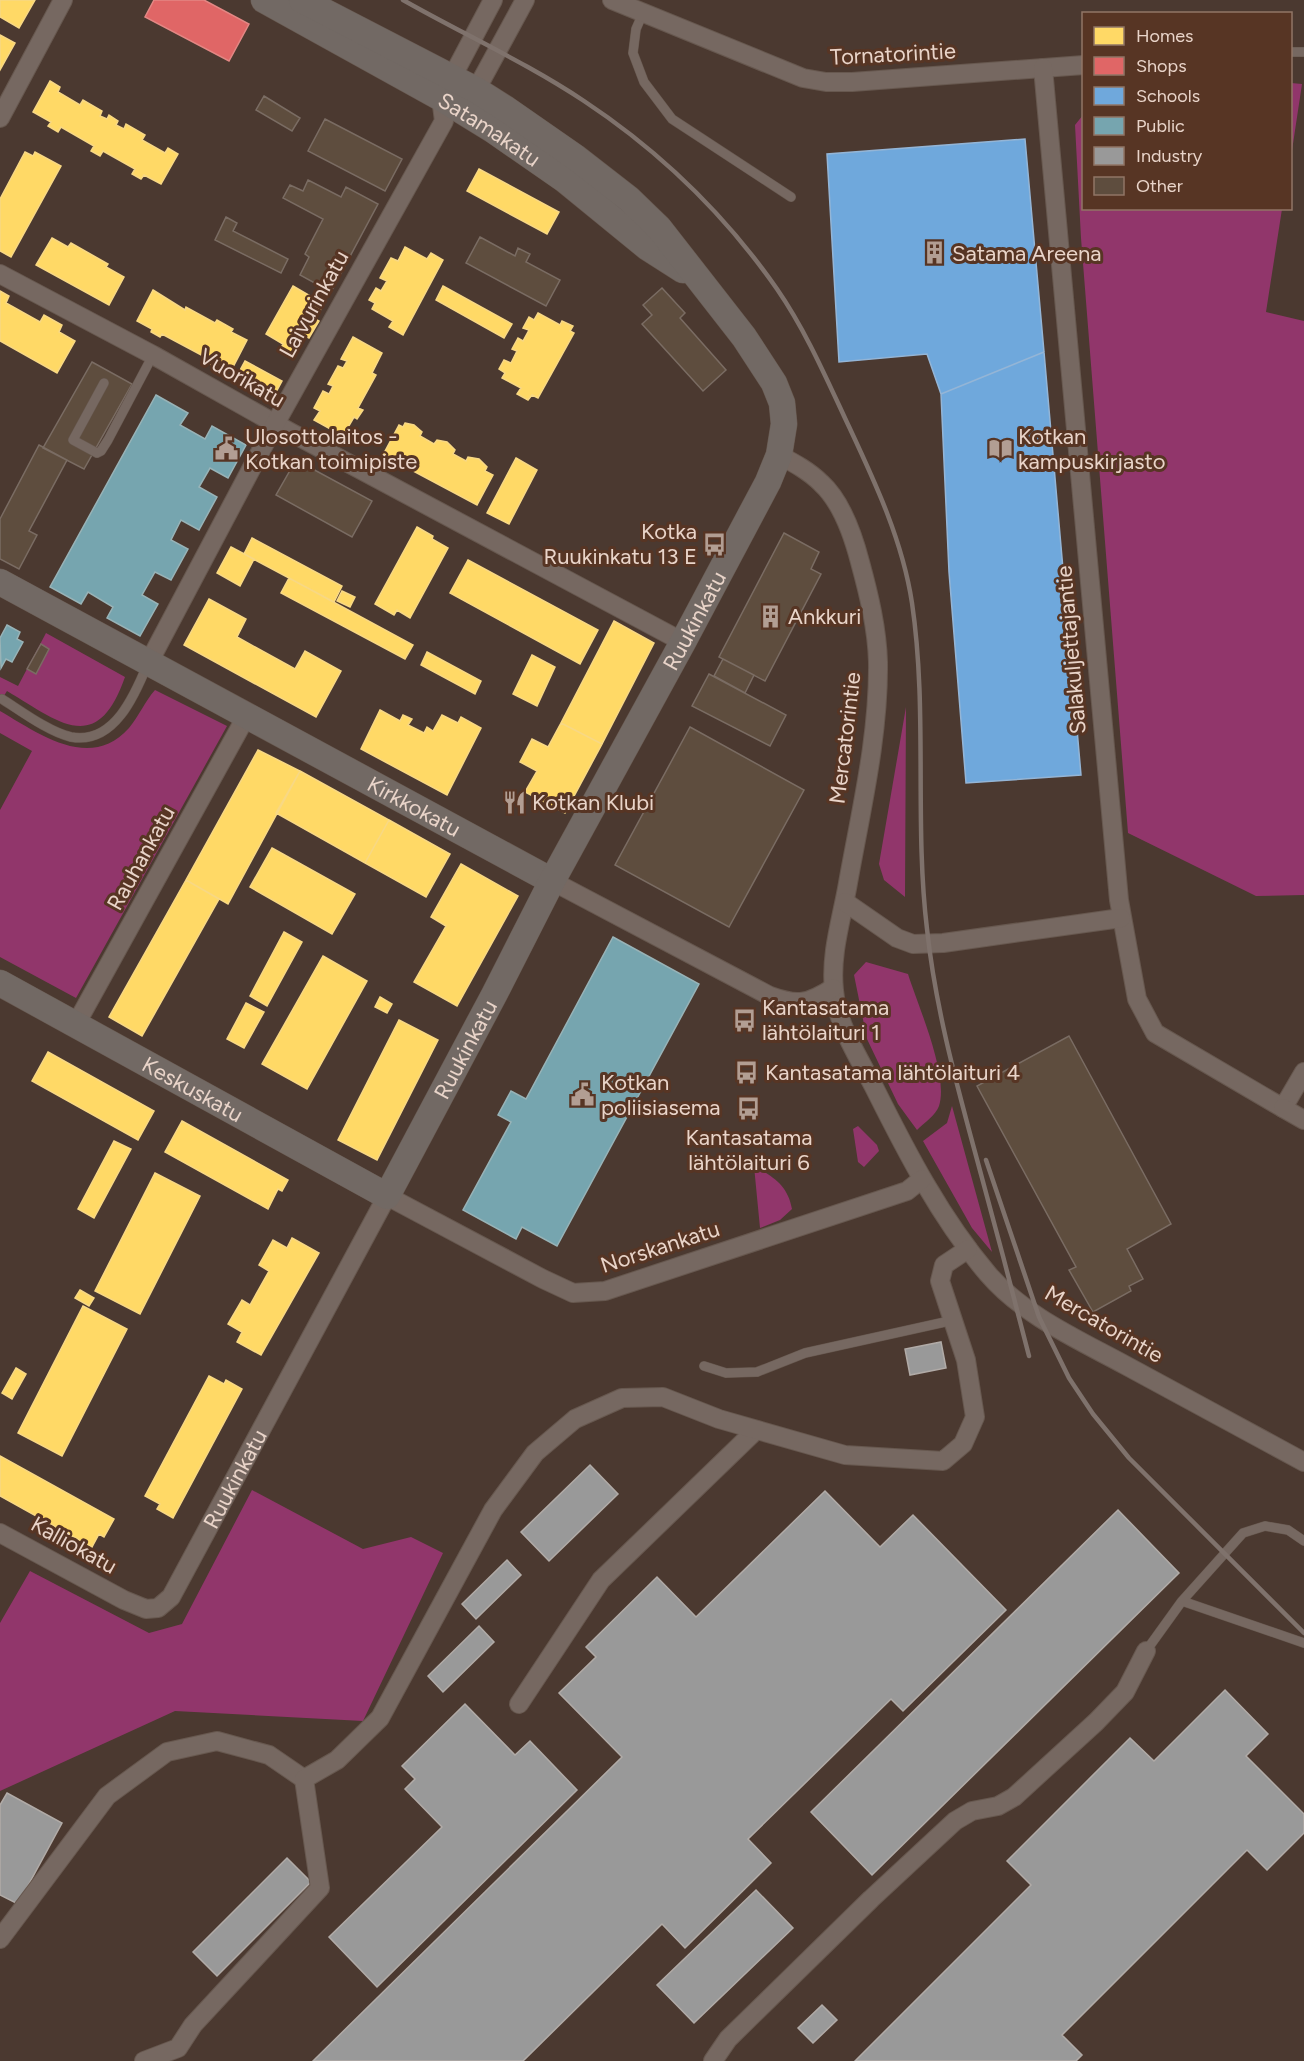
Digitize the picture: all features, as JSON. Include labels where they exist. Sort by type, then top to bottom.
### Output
[{"type":"main road","name":"Satamakatu","points":[[264,0],[455,100],[575,157],[629,199],[659,228],[744,338],[774,383],[782,403],[784,424],[779,455]]},
{"type":"main road","name":"Satamakatu","points":[[302,0],[455,100]]},
{"type":"main road","name":"Ruukinkatu","points":[[387,1196],[552,881],[763,491],[779,455]]},
{"type":"main road","name":"Kirkkokatu","points":[[1,585],[149,662],[552,881]]},
{"type":"main road","name":"Keskuskatu","points":[[0,983],[387,1196]]},
{"type":"street","points":[[0,118],[63,0]]},
{"type":"street","name":"Laivurinkatu","points":[[149,662],[275,424],[455,100],[493,0]]},
{"type":"street","points":[[455,100],[525,0]]},
{"type":"street","name":"Tornatorintie","points":[[612,0],[803,78],[826,82],[852,82],[1082,64]]},
{"type":"street","name":"Salakuljettajantie","points":[[1043,68],[1121,918],[1137,999],[1155,1033],[1304,1120]]},
{"type":"street","name":"Vuorikatu","points":[[0,274],[683,642]]},
{"type":"street","name":"Mercatorintie","points":[[779,455],[800,466],[823,484],[836,500],[857,549],[872,606],[878,659],[877,699],[870,756],[835,950],[833,988],[837,1009],[848,1038],[922,1179],[968,1249],[989,1276],[1015,1300],[1039,1317],[1304,1462]]},
{"type":"street","name":"Rauhankatu","points":[[76,1024],[247,715]]},
{"type":"street","name":"Kirkkokatu","points":[[552,881],[770,996],[790,1003],[801,1003],[819,997],[833,988]]},
{"type":"street","points":[[845,902],[897,938],[914,944],[943,943],[1121,918]]},
{"type":"street","points":[[1283,1108],[1304,1072]]},
{"type":"street","name":"Norskankatu","points":[[387,1196],[573,1293],[605,1291],[907,1191],[922,1179]]},
{"type":"street","name":"Ruukinkatu","points":[[124,1600],[146,1609],[159,1608],[171,1597],[387,1196]]},
{"type":"street","points":[[304,1779],[337,1760],[380,1718],[493,1510],[535,1453],[574,1419],[622,1398],[663,1396],[719,1419],[845,1455],[943,1461],[963,1444],[975,1418],[966,1360],[940,1281],[944,1265],[968,1249]]},
{"type":"street","points":[[519,1704],[601,1580],[756,1430]]},
{"type":"street","name":"Kalliokatu","points":[[0,1533],[124,1600]]},
{"type":"street","points":[[713,2061],[728,2039],[871,1899],[955,1821],[972,1811],[998,1806],[1014,1797],[1096,1722],[1125,1692],[1146,1651]]},
{"type":"street","points":[[0,1939],[107,1796],[167,1752],[218,1741],[269,1755],[304,1779],[320,1888],[193,2025],[178,2048],[144,2061]]},
{"type":"lane","points":[[644,13],[636,29],[633,53],[644,82],[672,119],[791,197]]},
{"type":"lane","points":[[104,383],[73,440],[97,453],[108,440],[153,355]]},
{"type":"lane","points":[[2,699],[63,734],[81,738],[97,735],[120,718],[149,662]]},
{"type":"lane","points":[[704,1366],[726,1373],[757,1372],[805,1353],[954,1320]]},
{"type":"lane","points":[[1146,1651],[1182,1601],[1243,1533],[1264,1526],[1288,1530],[1304,1541]]},
{"type":"lane","points":[[1182,1601],[1304,1643]]},
{"type":"shaded area","points":[[1292,83],[1302,84],[1292,150]]},
{"type":"shaded area","points":[[1082,116],[1082,210],[1282,210],[1266,312],[1304,321],[1304,895],[1256,896],[1128,833],[1081,238],[1075,125]]},
{"type":"shaded area","points":[[46,633],[125,677],[114,702],[102,717],[89,725],[75,726],[60,721],[7,691],[0,702],[0,677],[18,686]]},
{"type":"shaded area","points":[[155,690],[227,726],[76,998],[0,957],[0,810],[32,751],[0,733],[0,711],[47,738],[81,748],[98,747],[114,741],[129,728]]},
{"type":"shaded area","points":[[906,707],[905,897],[884,880],[879,864]]},
{"type":"shaded area","points":[[866,962],[908,974],[931,1040],[940,1077],[939,1106],[933,1116],[917,1130],[898,1104],[867,1039],[854,975]]},
{"type":"shaded area","points":[[952,1106],[992,1252],[972,1228],[923,1141],[947,1123]]},
{"type":"shaded area","points":[[858,1126],[877,1145],[879,1151],[864,1167],[858,1162],[853,1129]]},
{"type":"shaded area","points":[[754,1166],[779,1183],[787,1194],[792,1209],[780,1220],[760,1228]]},
{"type":"shaded area","points":[[252,1490],[363,1549],[411,1537],[443,1553],[363,1721],[175,1711],[0,1791],[0,1623],[30,1571],[149,1633],[182,1624]]},
{"type":"building: Homes","points":[[0,0],[35,0],[19,28],[0,17]]},
{"type":"building: Homes","points":[[0,35],[15,43],[0,70]]},
{"type":"building: Homes","points":[[50,81],[60,87],[58,92],[80,105],[83,100],[102,111],[100,116],[107,119],[109,115],[118,121],[116,125],[124,129],[126,124],[145,135],[142,140],[165,153],[168,148],[178,154],[161,184],[144,175],[141,179],[132,174],[135,169],[103,151],[100,156],[91,151],[94,146],[61,127],[58,132],[48,126],[51,122],[33,112]]},
{"type":"building: Homes","points":[[25,152],[33,156],[35,152],[61,166],[11,257],[0,251],[0,199]]},
{"type":"building: Homes","points":[[479,169],[559,212],[547,234],[467,191]]},
{"type":"building: Homes","points":[[52,238],[68,247],[71,243],[108,264],[106,267],[124,277],[109,305],[36,265]]},
{"type":"building: Homes","points":[[405,247],[427,259],[431,253],[443,260],[403,335],[389,327],[393,321],[372,309],[375,303],[369,300],[376,288],[381,291],[387,281],[380,278],[391,258],[398,261]]},
{"type":"building: Homes","points":[[293,286],[324,304],[315,319],[319,321],[309,338],[305,336],[294,356],[281,348],[283,344],[266,334]]},
{"type":"building: Homes","points":[[443,286],[512,324],[504,338],[436,300]]},
{"type":"building: Homes","points":[[153,290],[185,310],[186,307],[215,323],[217,320],[233,329],[231,332],[247,340],[231,371],[216,363],[215,367],[205,361],[207,358],[162,334],[160,337],[151,332],[152,329],[137,321]]},
{"type":"building: Homes","points":[[0,291],[9,296],[6,303],[40,322],[44,315],[62,325],[59,332],[75,341],[57,373],[0,341]]},
{"type":"building: Homes","points":[[538,313],[560,325],[562,321],[573,326],[570,331],[574,333],[538,398],[532,395],[528,400],[517,394],[521,388],[502,378],[505,373],[499,369],[504,360],[511,363],[517,351],[512,349],[518,338],[523,341],[529,330],[523,328],[529,317],[534,320]]},
{"type":"building: Homes","points":[[353,337],[382,353],[372,373],[376,375],[358,408],[363,410],[357,419],[354,417],[343,436],[314,420],[320,411],[314,408],[323,391],[329,394],[333,386],[328,384],[338,366],[343,368],[347,361],[341,359]]},
{"type":"building: Homes","points":[[245,361],[282,381],[275,394],[238,374]]},
{"type":"building: Homes","points":[[405,423],[414,425],[422,432],[420,436],[434,444],[437,440],[447,442],[455,450],[453,454],[466,461],[468,457],[479,459],[487,467],[485,471],[493,475],[477,505],[383,455],[399,425],[403,427]]},
{"type":"building: Homes","points":[[516,458],[537,470],[509,524],[487,513]]},
{"type":"building: Homes","points":[[417,527],[448,548],[410,618],[397,610],[394,615],[375,604]]},
{"type":"building: Homes","points":[[252,538],[342,586],[334,602],[244,554]]},
{"type":"building: Homes","points":[[231,547],[254,559],[240,586],[217,573]]},
{"type":"building: Homes","points":[[468,560],[598,630],[580,664],[450,593]]},
{"type":"building: Homes","points":[[289,578],[413,645],[405,659],[281,593]]},
{"type":"building: Homes","points":[[342,591],[355,597],[350,607],[337,601]]},
{"type":"building: Homes","points":[[209,599],[246,619],[237,637],[295,669],[305,651],[341,671],[316,717],[184,645]]},
{"type":"building: Homes","points":[[614,621],[654,643],[602,744],[561,723]]},
{"type":"building: Homes","points":[[427,652],[481,681],[475,694],[421,665]]},
{"type":"building: Homes","points":[[532,655],[555,667],[537,706],[513,694]]},
{"type":"building: Homes","points":[[380,710],[400,721],[403,715],[412,719],[408,725],[424,733],[427,727],[433,731],[442,715],[458,723],[461,717],[481,728],[447,795],[361,749]]},
{"type":"building: Homes","points":[[561,723],[602,744],[565,813],[525,792],[537,771],[520,762],[532,739],[548,747]]},
{"type":"building: Homes","points":[[258,750],[300,771],[228,904],[186,880]]},
{"type":"building: Homes","points":[[300,771],[389,820],[365,863],[276,813]]},
{"type":"building: Homes","points":[[389,820],[450,854],[426,897],[365,863]]},
{"type":"building: Homes","points":[[272,848],[355,894],[332,934],[250,887]]},
{"type":"building: Homes","points":[[461,864],[518,896],[457,1006],[414,982],[446,926],[431,917]]},
{"type":"building: Homes","points":[[186,880],[219,899],[142,1036],[109,1017]]},
{"type":"building: Homes","points":[[284,932],[302,942],[267,1006],[250,996]]},
{"type":"building: Homes","points":[[323,956],[367,981],[307,1089],[262,1064]]},
{"type":"building: Homes","points":[[380,997],[392,1004],[387,1013],[375,1007]]},
{"type":"building: Homes","points":[[246,1003],[264,1012],[244,1048],[227,1039]]},
{"type":"building: Homes","points":[[399,1020],[438,1040],[377,1160],[338,1140]]},
{"type":"building: Homes","points":[[48,1052],[154,1111],[138,1140],[32,1081]]},
{"type":"building: Homes","points":[[182,1121],[288,1180],[282,1191],[278,1189],[268,1209],[165,1152]]},
{"type":"building: Homes","points":[[114,1141],[131,1149],[94,1218],[78,1209]]},
{"type":"building: Homes","points":[[155,1173],[200,1196],[140,1314],[95,1291]]},
{"type":"building: Homes","points":[[292,1238],[319,1253],[261,1355],[237,1342],[242,1332],[228,1324],[242,1300],[250,1305],[269,1271],[259,1265],[273,1240],[287,1248]]},
{"type":"building: Homes","points":[[80,1290],[94,1298],[89,1306],[75,1298]]},
{"type":"building: Homes","points":[[83,1306],[127,1329],[62,1456],[18,1433]]},
{"type":"building: Homes","points":[[16,1368],[26,1374],[12,1399],[2,1393]]},
{"type":"building: Homes","points":[[209,1376],[224,1384],[226,1380],[242,1389],[173,1518],[157,1509],[160,1504],[145,1496]]},
{"type":"building: Homes","points":[[0,1456],[114,1519],[104,1537],[99,1534],[92,1547],[0,1496]]},
{"type":"building: Shops","points":[[154,0],[204,0],[249,24],[229,61],[145,17]]},
{"type":"building: Schools","name":"Satama Areena","points":[[1025,139],[1044,352],[941,394],[927,354],[839,362],[827,154]]},
{"type":"building: Schools","points":[[1044,352],[1081,775],[966,783],[949,572],[941,394]]},
{"type":"building: Public","points":[[156,395],[188,413],[180,425],[205,439],[212,426],[246,445],[228,478],[210,468],[199,487],[217,497],[199,530],[181,520],[171,540],[188,549],[171,580],[155,572],[142,595],[158,604],[140,636],[107,618],[113,607],[88,592],[81,604],[50,587]]},
{"type":"building: Public","points":[[7,625],[20,632],[17,639],[23,642],[12,662],[6,659],[1,668],[0,638]]},
{"type":"building: Public","name":"Kotkan poliisiasema","points":[[613,937],[699,984],[557,1246],[522,1227],[516,1239],[463,1210],[511,1122],[498,1115],[511,1091],[526,1099]]},
{"type":"building: Industry","points":[[941,1342],[946,1368],[910,1375],[905,1349]]},
{"type":"building: Industry","points":[[590,1465],[618,1494],[549,1561],[521,1532]]},
{"type":"building: Industry","points":[[825,1491],[880,1547],[913,1515],[1006,1610],[903,1711],[891,1699],[748,1839],[771,1863],[685,1948],[662,1924],[523,2061],[313,2061],[622,1757],[559,1693],[596,1657],[586,1647],[657,1577],[696,1617]]},
{"type":"building: Industry","points":[[1118,1510],[1179,1573],[872,1875],[811,1812]]},
{"type":"building: Industry","points":[[507,1560],[521,1575],[476,1619],[462,1604]]},
{"type":"building: Industry","points":[[479,1626],[494,1642],[443,1692],[428,1676]]},
{"type":"building: Industry","points":[[1225,1690],[1268,1734],[1246,1756],[1304,1814],[1304,1833],[1267,1870],[1247,1850],[1062,2035],[1082,2055],[1076,2061],[855,2061],[1031,1885],[1007,1861],[1130,1738],[1154,1761]]},
{"type":"building: Industry","points":[[465,1704],[515,1755],[530,1741],[577,1790],[377,1987],[329,1937],[442,1827],[405,1789],[415,1779],[402,1766]]},
{"type":"building: Industry","points":[[7,1793],[62,1823],[18,1904],[0,1895],[0,1805]]},
{"type":"building: Industry","points":[[287,1858],[311,1882],[217,1976],[193,1952]]},
{"type":"building: Industry","points":[[756,1890],[793,1928],[694,2023],[657,1985]]},
{"type":"building: Industry","points":[[822,2005],[837,2020],[813,2043],[798,2028]]},
{"type":"building: Other","points":[[264,96],[300,118],[292,131],[256,110]]},
{"type":"building: Other","points":[[325,119],[402,159],[385,191],[308,151]]},
{"type":"building: Other","points":[[308,180],[341,197],[346,187],[378,204],[331,292],[300,275],[309,257],[305,254],[323,219],[283,198],[290,185],[303,191]]},
{"type":"building: Other","points":[[226,217],[237,223],[233,231],[288,259],[281,273],[215,240]]},
{"type":"building: Other","points":[[480,237],[515,256],[518,248],[530,254],[526,262],[560,280],[546,306],[466,263]]},
{"type":"building: Other","points":[[662,288],[685,313],[680,318],[726,370],[703,391],[642,324],[652,315],[643,305]]},
{"type":"building: Other","points":[[92,362],[132,384],[84,469],[43,448]]},
{"type":"building: Other","points":[[39,445],[67,460],[29,531],[37,535],[19,569],[0,559],[0,519]]},
{"type":"building: Other","points":[[296,460],[372,501],[352,537],[276,495]]},
{"type":"building: Other","name":"Ankkuri","points":[[784,533],[819,552],[811,569],[821,574],[765,681],[719,657]]},
{"type":"building: Other","points":[[41,644],[49,649],[36,674],[27,669]]},
{"type":"building: Other","points":[[723,659],[754,675],[745,693],[714,676]]},
{"type":"building: Other","points":[[709,674],[786,715],[770,746],[692,706]]},
{"type":"building: Other","points":[[690,727],[804,790],[729,927],[615,865]]},
{"type":"building: Other","points":[[1069,1036],[1171,1224],[1127,1249],[1143,1279],[1129,1286],[1131,1291],[1093,1312],[1069,1270],[1076,1267],[977,1086]]},
{"type":"railway","points":[[403,0],[518,61],[584,101],[639,141],[690,186],[757,261],[787,304],[813,351],[865,461],[885,507],[901,554],[912,603],[919,684],[923,888],[936,992],[957,1086],[1029,1356]]},
{"type":"railway","points":[[986,1160],[1039,1317],[1069,1378],[1093,1414],[1129,1458],[1304,1633]]},
{"type":"place","name":"Satama Areena","points":[[934,253]]},
{"type":"place","name":"Ulosottolaitos - Kotkan toimipiste","points":[[227,449]]},
{"type":"place","name":"Kotkan kampuskirjasto","points":[[1000,449]]},
{"type":"place","name":"Kotka Ruukinkatu 13 E","points":[[715,544]]},
{"type":"place","name":"Ankkuri","points":[[770,616]]},
{"type":"place","name":"Kotkan Klubi","points":[[514,802]]},
{"type":"place","name":"Kantasatama lähtölaituri 1","points":[[744,1020]]},
{"type":"place","name":"Kantasatama lähtölaituri 4","points":[[747,1072]]},
{"type":"place","name":"Kotkan poliisiasema","points":[[583,1095]]},
{"type":"place","name":"Kantasatama lähtölaituri 6","points":[[749,1108]]}]
